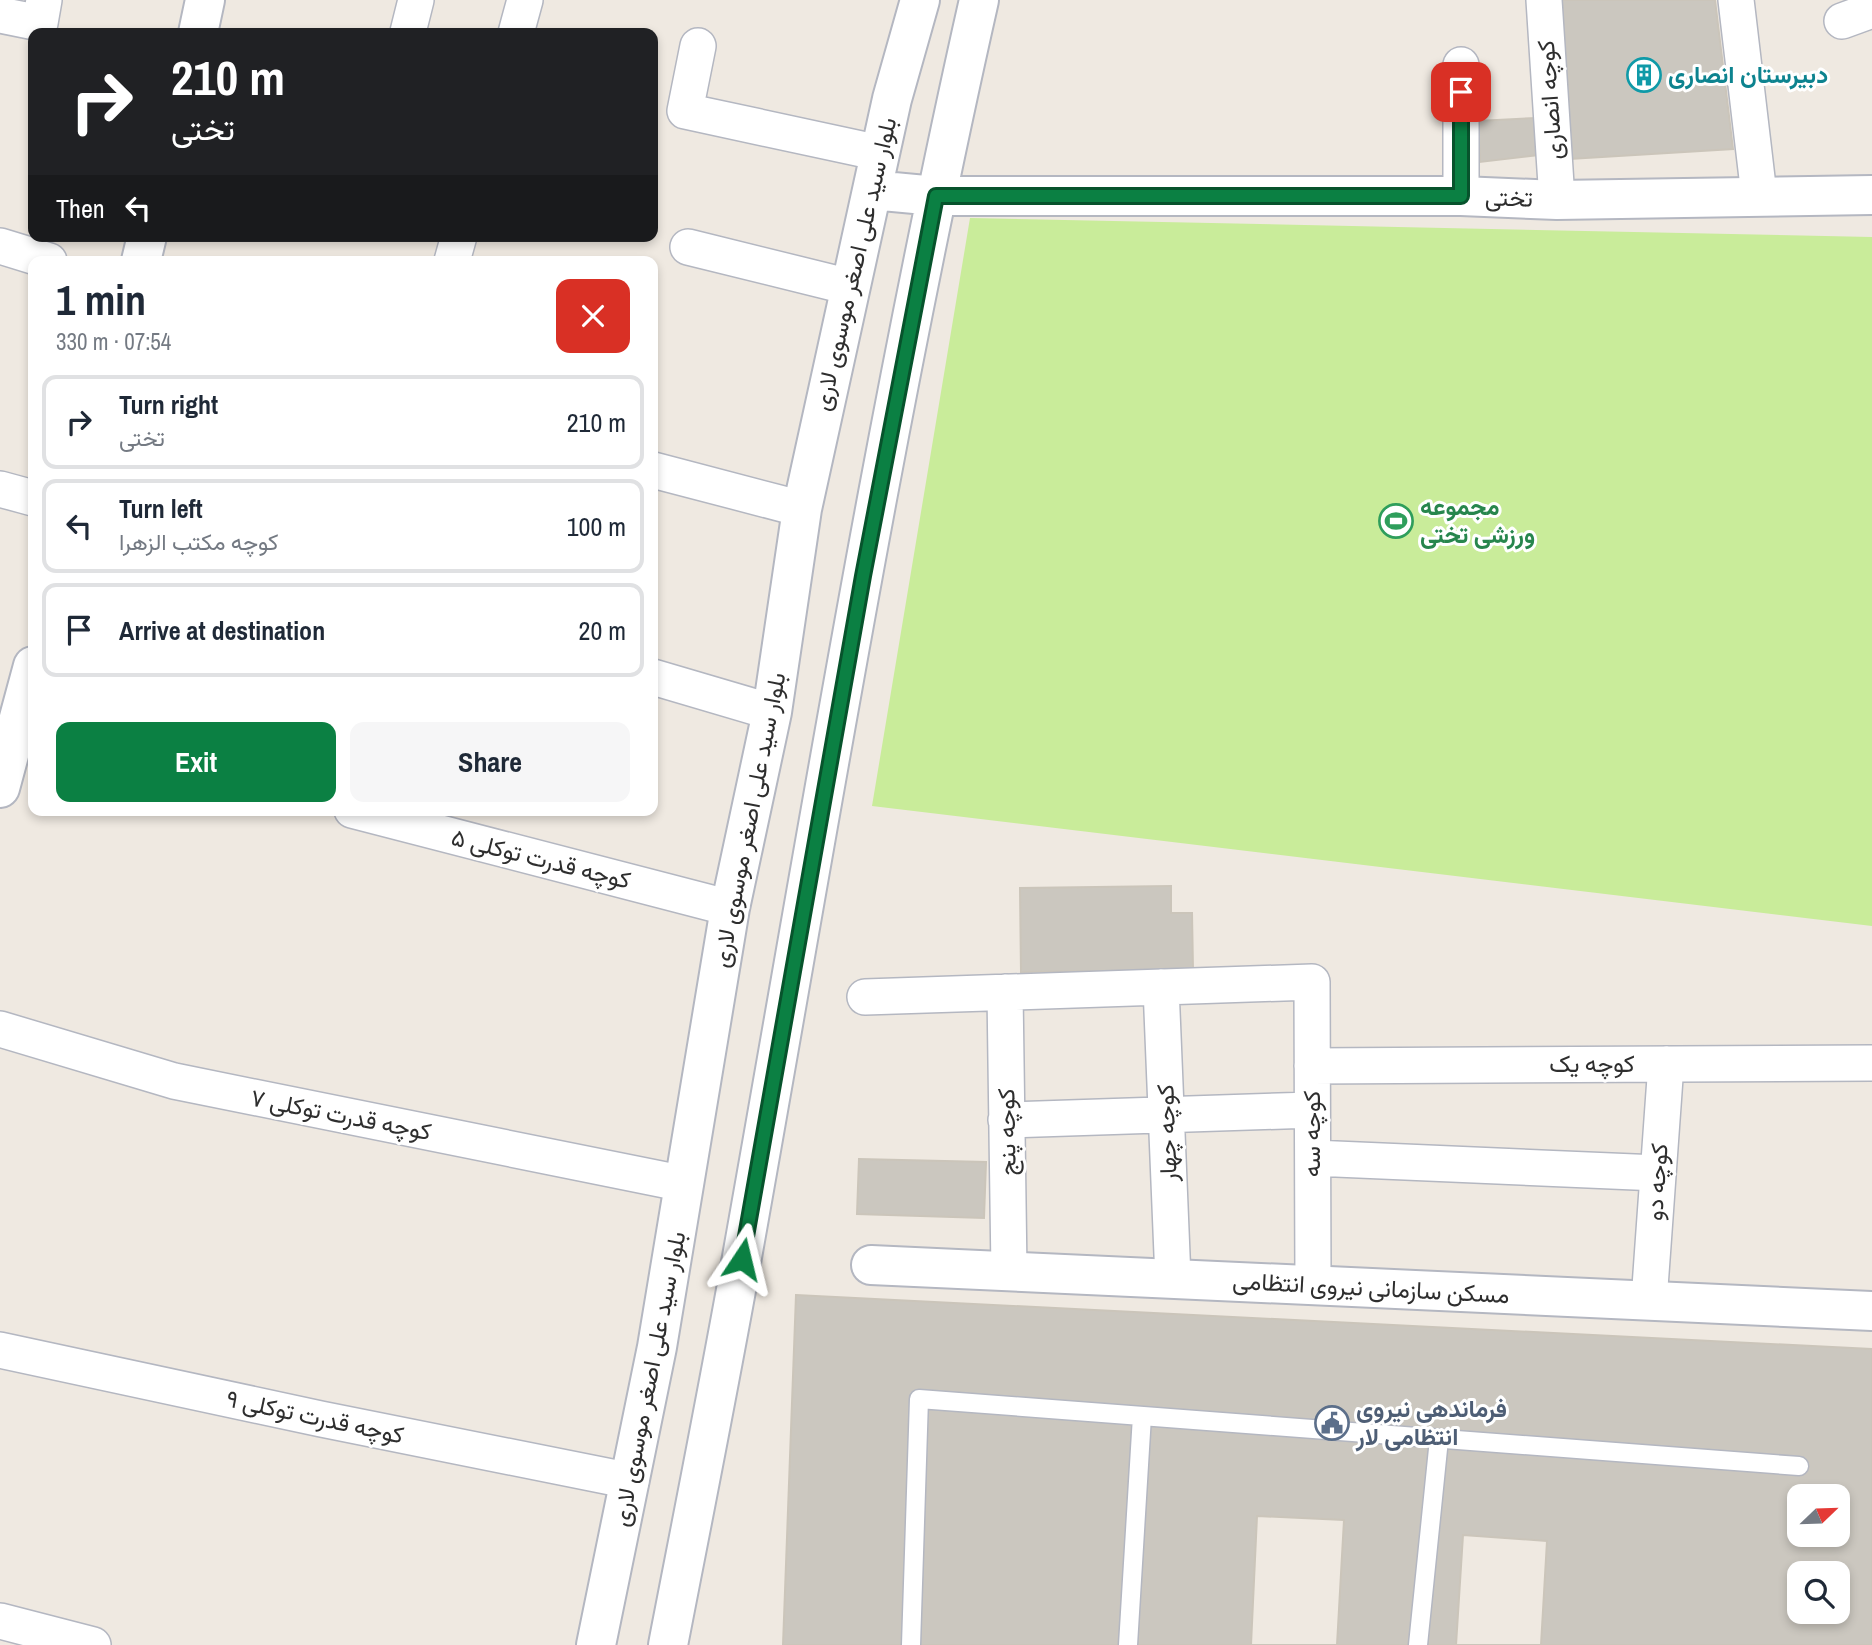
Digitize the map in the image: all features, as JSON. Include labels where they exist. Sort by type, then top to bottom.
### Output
[{"type":"main road","points":[[199,28],[205,0]]},
{"type":"main road","name":"بلوار سید علی اصغر موسوی لاری","points":[[596,1645],[631,1480],[685,1184],[730,908],[772,712],[802,509],[876,171],[920,0]]},
{"type":"main road","points":[[668,1645],[734,1298],[865,562],[936,196],[979,0]]},
{"type":"main road","name":"تختی","points":[[876,171],[936,196],[1461,196],[1557,200],[1872,195]]},
{"type":"main road","points":[[0,788],[28,684]]},
{"type":"main road","name":"مسکن سازمانی نیروی انتظامی","points":[[871,1265],[1872,1311]]},
{"type":"street","points":[[0,15],[40,23],[44,0]]},
{"type":"street","points":[[517,28],[525,0]]},
{"type":"street","name":"کوچه انصاری","points":[[1544,0],[1557,200]]},
{"type":"street","points":[[1737,0],[1759,195]]},
{"type":"street","points":[[698,46],[685,111],[876,171]]},
{"type":"street","points":[[1461,65],[1461,196]]},
{"type":"street","points":[[0,246],[33,256]]},
{"type":"street","points":[[688,247],[850,287]]},
{"type":"street","points":[[658,471],[802,509]]},
{"type":"street","points":[[0,489],[28,497]]},
{"type":"street","points":[[658,678],[772,712]]},
{"type":"street","name":"کوچه قدرت توکلی ۵","points":[[375,816],[730,908]]},
{"type":"street","name":"کوچه سه","points":[[1161,987],[1312,982],[1313,1285]]},
{"type":"street","points":[[865,997],[1161,987]]},
{"type":"street","name":"کوچه چهار","points":[[1161,987],[1173,1279]]},
{"type":"street","name":"کوچه پنج","points":[[1005,992],[1009,1271]]},
{"type":"street","name":"کوچه قدرت توکلی ۷","points":[[0,1029],[174,1082],[685,1184]]},
{"type":"street","name":"کوچه یک","points":[[1312,1066],[1872,1063]]},
{"type":"street","name":"کوچه دو","points":[[1649,1301],[1666,1064]]},
{"type":"street","points":[[1006,1120],[1166,1113],[1312,1111]]},
{"type":"street","points":[[1312,1158],[1658,1173]]},
{"type":"street","name":"کوچه قدرت توکلی ۹","points":[[0,1350],[321,1419],[631,1480]]},
{"type":"street","points":[[0,1622],[93,1645]]},
{"type":"lane","points":[[911,1645],[919,1399],[1799,1466]]},
{"type":"lane","points":[[1128,1645],[1142,1416]]},
{"type":"lane","points":[[1418,1645],[1439,1439]]},
{"type":"green space","name":"مجموعه ورزشی تختی","points":[[970,218],[1872,237],[1872,926],[872,806]]},
{"type":"building","name":"دبیرستان انصاری","points":[[1559,0],[1715,0],[1733,149],[1570,159]]},
{"type":"building","points":[[1536,118],[1538,155],[1480,162],[1478,121]]},
{"type":"building","points":[[1171,886],[1171,913],[1192,913],[1193,970],[1021,972],[1020,888]]},
{"type":"building","points":[[859,1159],[986,1162],[984,1218],[857,1214]]},
{"type":"building","name":"فرماندهی نیروی انتظامی لار","points":[[796,1295],[1872,1349],[1872,1645],[783,1645]]},
{"type":"building","points":[[1257,1516],[1344,1520],[1337,1645],[1251,1645]]},
{"type":"building","points":[[1463,1535],[1547,1541],[1541,1645],[1456,1645]]},
{"type":"place","name":"دبیرستان انصاری","points":[[1644,75]]},
{"type":"place","name":"مجموعه ورزشی تختی","points":[[1396,521]]},
{"type":"place","name":"فرماندهی نیروی انتظامی لار","points":[[1332,1423]]},
{"type":"route","points":[[742,1259],[863,576],[936,196],[1461,196],[1461,92]]}]
